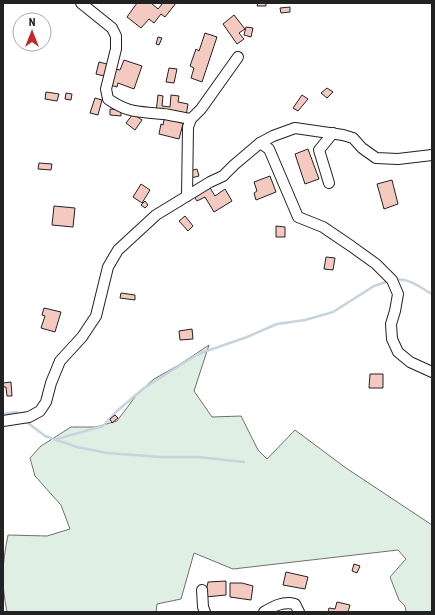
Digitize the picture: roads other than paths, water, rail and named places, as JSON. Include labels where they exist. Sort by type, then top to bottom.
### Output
[{"type":"street","points":[[81,3],[112,28],[116,36],[116,49],[106,89],[108,99],[120,107],[137,112],[165,114],[191,119]]},
{"type":"street","points":[[187,196],[188,127],[191,119],[201,109],[238,57]]},
{"type":"street","points":[[3,421],[29,417],[40,411],[46,402],[51,383],[60,361],[82,336],[96,316],[108,268],[118,250],[156,215],[223,176],[260,143],[295,128],[333,133],[353,138],[362,148],[376,158],[398,159],[432,155]]},
{"type":"street","points":[[330,183],[319,150],[333,133]]},
{"type":"street","points":[[260,143],[269,149],[298,217],[323,227],[376,264],[392,280],[398,294],[391,324],[392,339],[398,352],[410,362],[432,372]]},
{"type":"street","points":[[202,590],[203,607],[205,612]]},
{"type":"street","points":[[264,612],[275,605],[289,602],[295,604],[299,612]]},
{"type":"waterway","points":[[395,280],[405,280],[432,294]]},
{"type":"waterway","points":[[57,439],[103,426],[117,411],[144,388],[198,354],[247,337],[277,324],[305,320],[333,312],[374,286],[389,281]]},
{"type":"waterway","points":[[3,414],[16,412],[19,415]]},
{"type":"waterway","points":[[24,420],[45,436],[77,447],[107,453],[161,457],[198,457],[244,462]]}]
